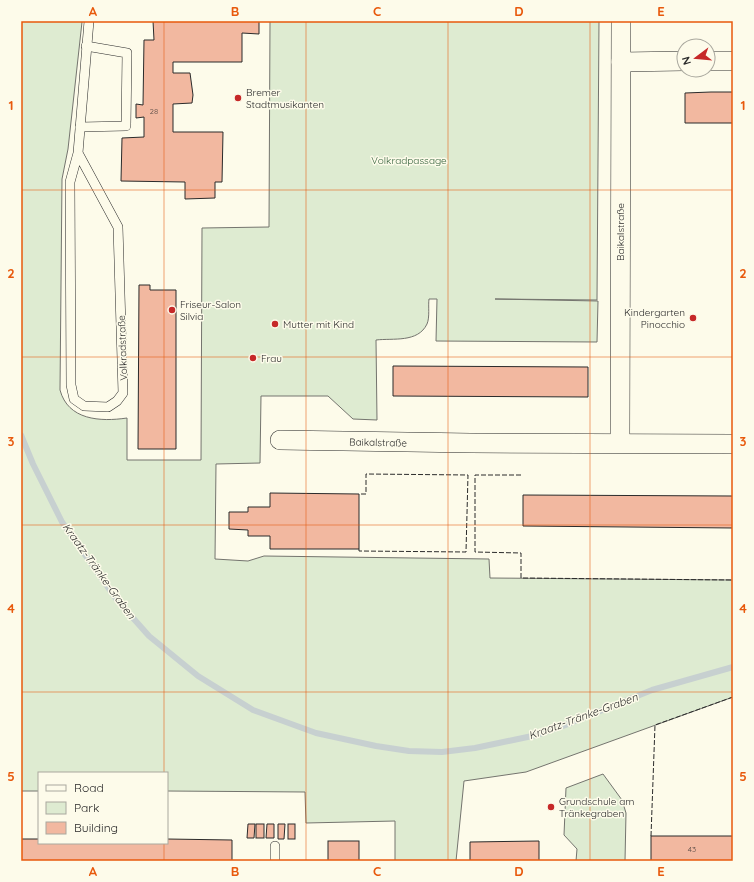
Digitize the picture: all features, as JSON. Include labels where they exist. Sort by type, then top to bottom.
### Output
[{"type":"street","name":"Baikalstraße","points":[[620,443],[621,21]]},
{"type":"street","points":[[621,62],[676,61]]},
{"type":"street","points":[[716,61],[733,61]]},
{"type":"street","name":"Baikalstraße","points":[[280,440],[471,443],[733,444]]},
{"type":"lane","name":"Volkradstraße","points":[[78,153],[118,227],[123,393],[117,401],[108,406],[84,406],[74,399],[71,385],[70,182],[78,153],[89,21]]},
{"type":"lane","points":[[80,127],[126,126],[126,53],[86,46]]},
{"type":"lane","points":[[275,846],[275,861]]},
{"type":"green space","name":"Volkradpassage","points":[[21,21],[82,21],[68,149],[62,179],[60,390],[64,400],[70,408],[86,417],[106,420],[127,418],[127,460],[201,460],[202,228],[269,227],[270,21],[599,21],[597,300],[495,299],[598,301],[597,342],[436,341],[437,299],[429,299],[428,321],[423,330],[418,334],[404,338],[376,340],[377,420],[353,419],[328,396],[261,396],[260,463],[216,464],[215,559],[248,561],[264,556],[489,559],[490,578],[733,580],[733,697],[526,772],[464,781],[456,861],[395,861],[395,821],[306,823],[305,792],[168,791],[168,772],[38,772],[38,791],[21,791]]},
{"type":"green space","points":[[603,774],[622,800],[626,813],[625,861],[576,861],[577,849],[564,835],[566,788]]},
{"type":"building","points":[[153,21],[259,21],[259,34],[242,33],[242,62],[173,62],[173,73],[190,73],[193,95],[192,103],[173,104],[173,132],[223,132],[222,182],[215,182],[215,198],[185,199],[185,182],[121,181],[122,138],[144,137],[144,117],[136,118],[136,104],[143,105],[144,40],[154,40]]},
{"type":"building","points":[[733,92],[733,123],[685,123],[685,93]]},
{"type":"building","points":[[139,285],[150,285],[150,290],[176,290],[176,449],[138,449]]},
{"type":"building","points":[[393,366],[588,367],[588,397],[393,396]]},
{"type":"building","points":[[270,493],[359,494],[359,549],[270,549],[270,536],[248,536],[248,530],[229,529],[229,512],[248,512],[248,507],[270,507]]},
{"type":"building","points":[[523,495],[733,496],[733,528],[523,526]]},
{"type":"building","points":[[248,824],[255,824],[254,838],[247,838]]},
{"type":"building","points":[[256,824],[264,824],[264,838],[256,838]]},
{"type":"building","points":[[267,824],[274,824],[274,838],[266,838]]},
{"type":"building","points":[[278,824],[285,824],[284,839],[278,839]]},
{"type":"building","points":[[288,824],[295,824],[295,839],[288,839]]},
{"type":"building","points":[[651,836],[733,836],[733,861],[651,861]]},
{"type":"building","points":[[21,839],[38,839],[38,844],[168,844],[168,839],[232,840],[232,861],[21,861]]},
{"type":"building","points":[[328,841],[359,841],[359,861],[328,861]]},
{"type":"building","points":[[539,841],[539,861],[470,861],[470,842]]},
{"type":"waterway","name":"Kraatz-Tränke-Graben","points":[[21,435],[33,464],[62,522],[117,600],[149,636],[198,676],[253,710],[316,733],[376,746],[409,751],[442,752],[475,748],[537,735],[652,690],[733,667]]},
{"type":"fence","points":[[359,494],[366,494],[366,474],[468,475],[466,552],[359,551],[359,549]]},
{"type":"fence","points":[[521,475],[475,475],[475,552],[521,553],[521,578],[733,580]]},
{"type":"fence","points":[[651,836],[655,725],[733,697]]},
{"type":"place","name":"Bremer Stadtmusikanten","points":[[238,98]]},
{"type":"place","name":"Friseur-Salon Silvia","points":[[172,310]]},
{"type":"place","name":"Kindergarten Pinocchio","points":[[693,318]]},
{"type":"place","name":"Mutter mit Kind","points":[[275,324]]},
{"type":"place","name":"Frau","points":[[253,358]]},
{"type":"place","name":"Grundschule am Tränkegraben","points":[[551,807]]}]
